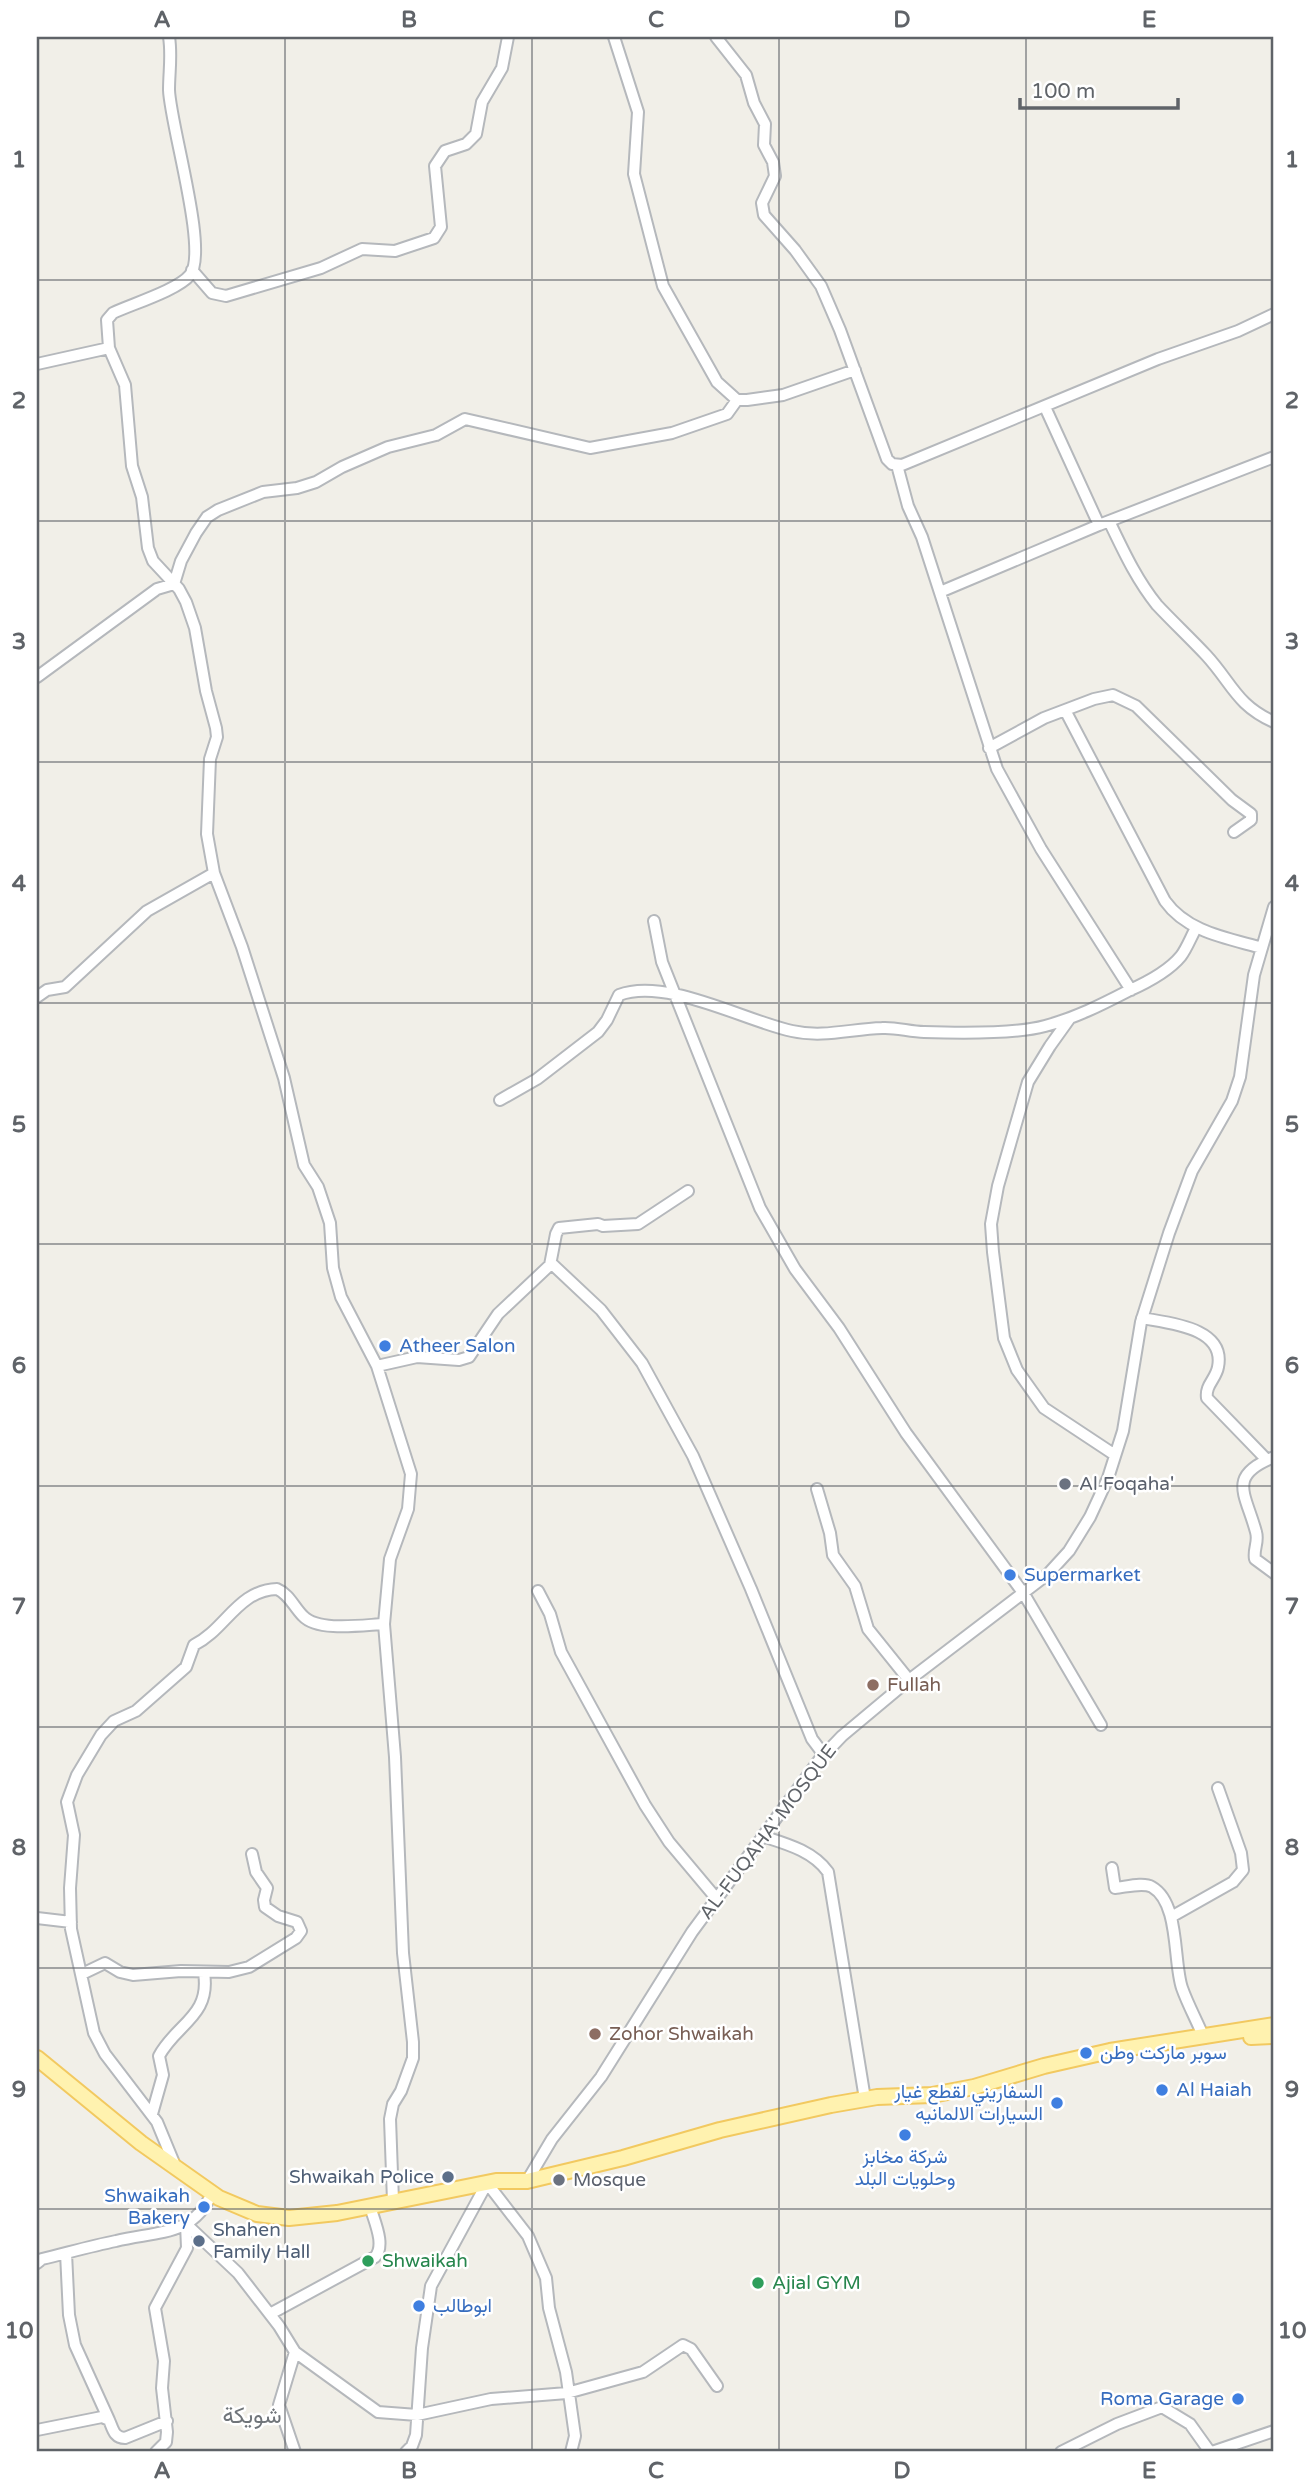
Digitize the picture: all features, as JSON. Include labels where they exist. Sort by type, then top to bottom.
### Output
[{"type":"main road","points":[[37,2058],[141,2143],[212,2193],[243,2209],[271,2217],[302,2217],[487,2183],[527,2181],[755,2122],[865,2099],[932,2095],[974,2087],[1044,2066],[1110,2051],[1274,2025]]},
{"type":"main road","points":[[1204,2038],[1274,2036]]},
{"type":"street","points":[[169,37],[172,57],[169,91],[191,208],[194,263],[191,274],[164,291],[113,313],[107,320],[109,348],[125,385],[132,466],[142,497],[148,548],[153,561],[186,602],[195,628],[206,691],[216,728],[217,737],[211,759],[207,834],[214,873],[242,947],[281,1066],[304,1165],[318,1187],[330,1223],[333,1268],[339,1290],[377,1366],[411,1474],[408,1509],[390,1559],[384,1625],[395,1758],[406,1991],[413,2042],[413,2058],[408,2075],[393,2104],[390,2119],[393,2201]]},
{"type":"street","points":[[192,270],[212,293],[226,296],[321,268],[362,249],[396,251],[434,238],[440,227],[435,166],[445,151],[466,144],[476,134],[482,102],[502,68],[508,37]]},
{"type":"street","points":[[614,37],[638,112],[634,174],[663,286],[717,382],[737,400],[783,395],[855,370]]},
{"type":"street","points":[[716,37],[746,75],[754,103],[765,124],[764,145],[773,162],[775,176],[762,203],[764,215],[795,250],[821,286],[887,459],[897,466],[997,769],[1014,804],[1131,990]]},
{"type":"street","points":[[897,466],[1158,359],[1238,331],[1274,314]]},
{"type":"street","points":[[37,364],[109,348]]},
{"type":"street","points":[[174,584],[186,550],[207,517],[218,510],[263,492],[297,488],[316,482],[342,467],[388,447],[436,435],[465,419],[590,448],[672,433],[727,414],[737,400]]},
{"type":"street","points":[[1045,407],[1104,523],[1130,567],[1156,603],[1208,656],[1237,697],[1257,715],[1274,722]]},
{"type":"street","points":[[940,592],[1104,523],[1274,457]]},
{"type":"street","points":[[37,677],[157,589],[174,584]]},
{"type":"street","points":[[989,748],[1044,718],[1113,695],[1136,706],[1232,800],[1251,814],[1251,820],[1234,832]]},
{"type":"street","points":[[1065,710],[1165,901],[1179,918],[1196,928],[1262,948]]},
{"type":"street","points":[[37,997],[47,990],[65,987],[147,911],[214,873]]},
{"type":"street","name":"AL-FUQAHA' MOSQUE","points":[[527,2181],[552,2139],[601,2077],[685,1942],[824,1755],[842,1736],[909,1680],[1048,1574],[1069,1551],[1090,1517],[1108,1478],[1123,1431],[1143,1318],[1169,1233],[1192,1171],[1232,1101],[1240,1077],[1254,975],[1272,925],[1274,907]]},
{"type":"street","points":[[654,921],[662,962],[760,1208],[777,1239],[795,1269],[839,1328],[906,1433],[1024,1594],[1101,1725]]},
{"type":"street","points":[[500,1100],[537,1079],[598,1032],[619,995],[636,990],[708,1003],[795,1032],[824,1034],[884,1027],[922,1032],[1004,1031],[1043,1027],[1071,1017],[1159,975],[1180,956],[1196,928]]},
{"type":"street","points":[[1071,1017],[1049,1046],[1028,1082],[998,1186],[991,1224],[993,1252],[1004,1338],[1017,1370],[1044,1408],[1115,1455]]},
{"type":"street","points":[[377,1366],[417,1357],[459,1360],[469,1357],[498,1314],[551,1263],[553,1243],[559,1228],[598,1224],[635,1225],[688,1191]]},
{"type":"street","points":[[551,1263],[601,1310],[648,1375],[693,1456],[812,1739],[824,1755]]},
{"type":"street","points":[[1143,1318],[1183,1325],[1202,1333],[1214,1346],[1219,1361],[1208,1387],[1207,1398],[1270,1459],[1255,1465],[1247,1473],[1243,1490],[1256,1532],[1255,1559],[1274,1573]]},
{"type":"street","points":[[817,1489],[830,1533],[833,1555],[855,1586],[867,1629],[909,1680]]},
{"type":"street","points":[[176,2168],[152,2115],[99,2046],[94,2033],[71,1922],[70,1888],[74,1835],[67,1802],[77,1775],[101,1735],[114,1721],[136,1712],[186,1667],[194,1645],[208,1639],[232,1609],[247,1599],[277,1589],[283,1592],[303,1617],[316,1624],[384,1625]]},
{"type":"street","points":[[538,1591],[550,1614],[561,1652],[645,1805],[669,1842],[716,1898]]},
{"type":"street","points":[[1171,1917],[1233,1882],[1243,1870],[1241,1853],[1218,1788]]},
{"type":"street","points":[[762,1836],[806,1852],[819,1859],[828,1871],[865,2099]]},
{"type":"street","points":[[82,1974],[103,1963],[133,1975],[168,1971],[229,1972],[249,1966],[299,1934],[300,1927],[296,1921],[266,1909],[264,1900],[267,1888],[256,1872],[252,1854]]},
{"type":"street","points":[[1112,1868],[1115,1888],[1142,1885],[1154,1888],[1165,1903],[1171,1917],[1182,1988],[1204,2038]]},
{"type":"street","points":[[37,1918],[71,1922]]},
{"type":"street","points":[[152,2115],[163,2075],[159,2056],[175,2034],[198,2011],[205,1988],[204,1973]]},
{"type":"street","points":[[408,2452],[415,2441],[423,2337],[431,2286],[487,2183],[527,2236],[546,2278],[549,2308],[566,2372],[575,2436],[571,2452]]},
{"type":"street","points":[[37,2263],[120,2240],[168,2232],[186,2224],[199,2213],[212,2193]]},
{"type":"street","points":[[270,2314],[379,2253],[380,2244],[370,2206]]},
{"type":"street","points":[[186,2224],[238,2273],[295,2352],[378,2412],[417,2415],[491,2399],[567,2393],[643,2372],[682,2346],[691,2349],[717,2386]]},
{"type":"street","points":[[156,2452],[166,2442],[167,2421],[163,2388],[164,2361],[155,2308],[187,2248],[186,2224]]},
{"type":"street","points":[[66,2253],[69,2315],[75,2345],[115,2434],[125,2438],[167,2421]]},
{"type":"street","points":[[295,2352],[279,2405],[295,2452]]},
{"type":"street","points":[[1061,2452],[1117,2424],[1162,2407],[1190,2424],[1211,2452],[1274,2431]]},
{"type":"street","points":[[37,2430],[102,2417],[109,2420]]},
{"type":"place","name":"Atheer Salon","points":[[385,1346]]},
{"type":"place","name":"Al Foqaha'","points":[[1065,1484]]},
{"type":"place","name":"Supermarket","points":[[1010,1575]]},
{"type":"place","name":"Fullah","points":[[873,1685]]},
{"type":"place","name":"Zohor Shwaikah","points":[[595,2034]]},
{"type":"place","name":"سوبر ماركت وطن","points":[[1086,2053]]},
{"type":"place","name":"Al Haiah","points":[[1162,2090]]},
{"type":"place","name":"السفاريني لقطع غيار السيارات الالمانيه","points":[[1057,2103]]},
{"type":"place","name":"شركة مخابز وحلويات البلد","points":[[905,2135]]},
{"type":"place","name":"Shwaikah Police","points":[[448,2177]]},
{"type":"place","name":"Mosque","points":[[559,2180]]},
{"type":"place","name":"Shwaikah Bakery","points":[[204,2207]]},
{"type":"place","name":"Shahen Family Hall","points":[[199,2241]]},
{"type":"place","name":"Shwaikah","points":[[368,2261]]},
{"type":"place","name":"Ajial GYM","points":[[758,2283]]},
{"type":"place","name":"ابوطالب","points":[[419,2306]]},
{"type":"place","name":"Roma Garage","points":[[1238,2399]]},
{"type":"district","name":"شويكة","points":[[252,2416]]}]
